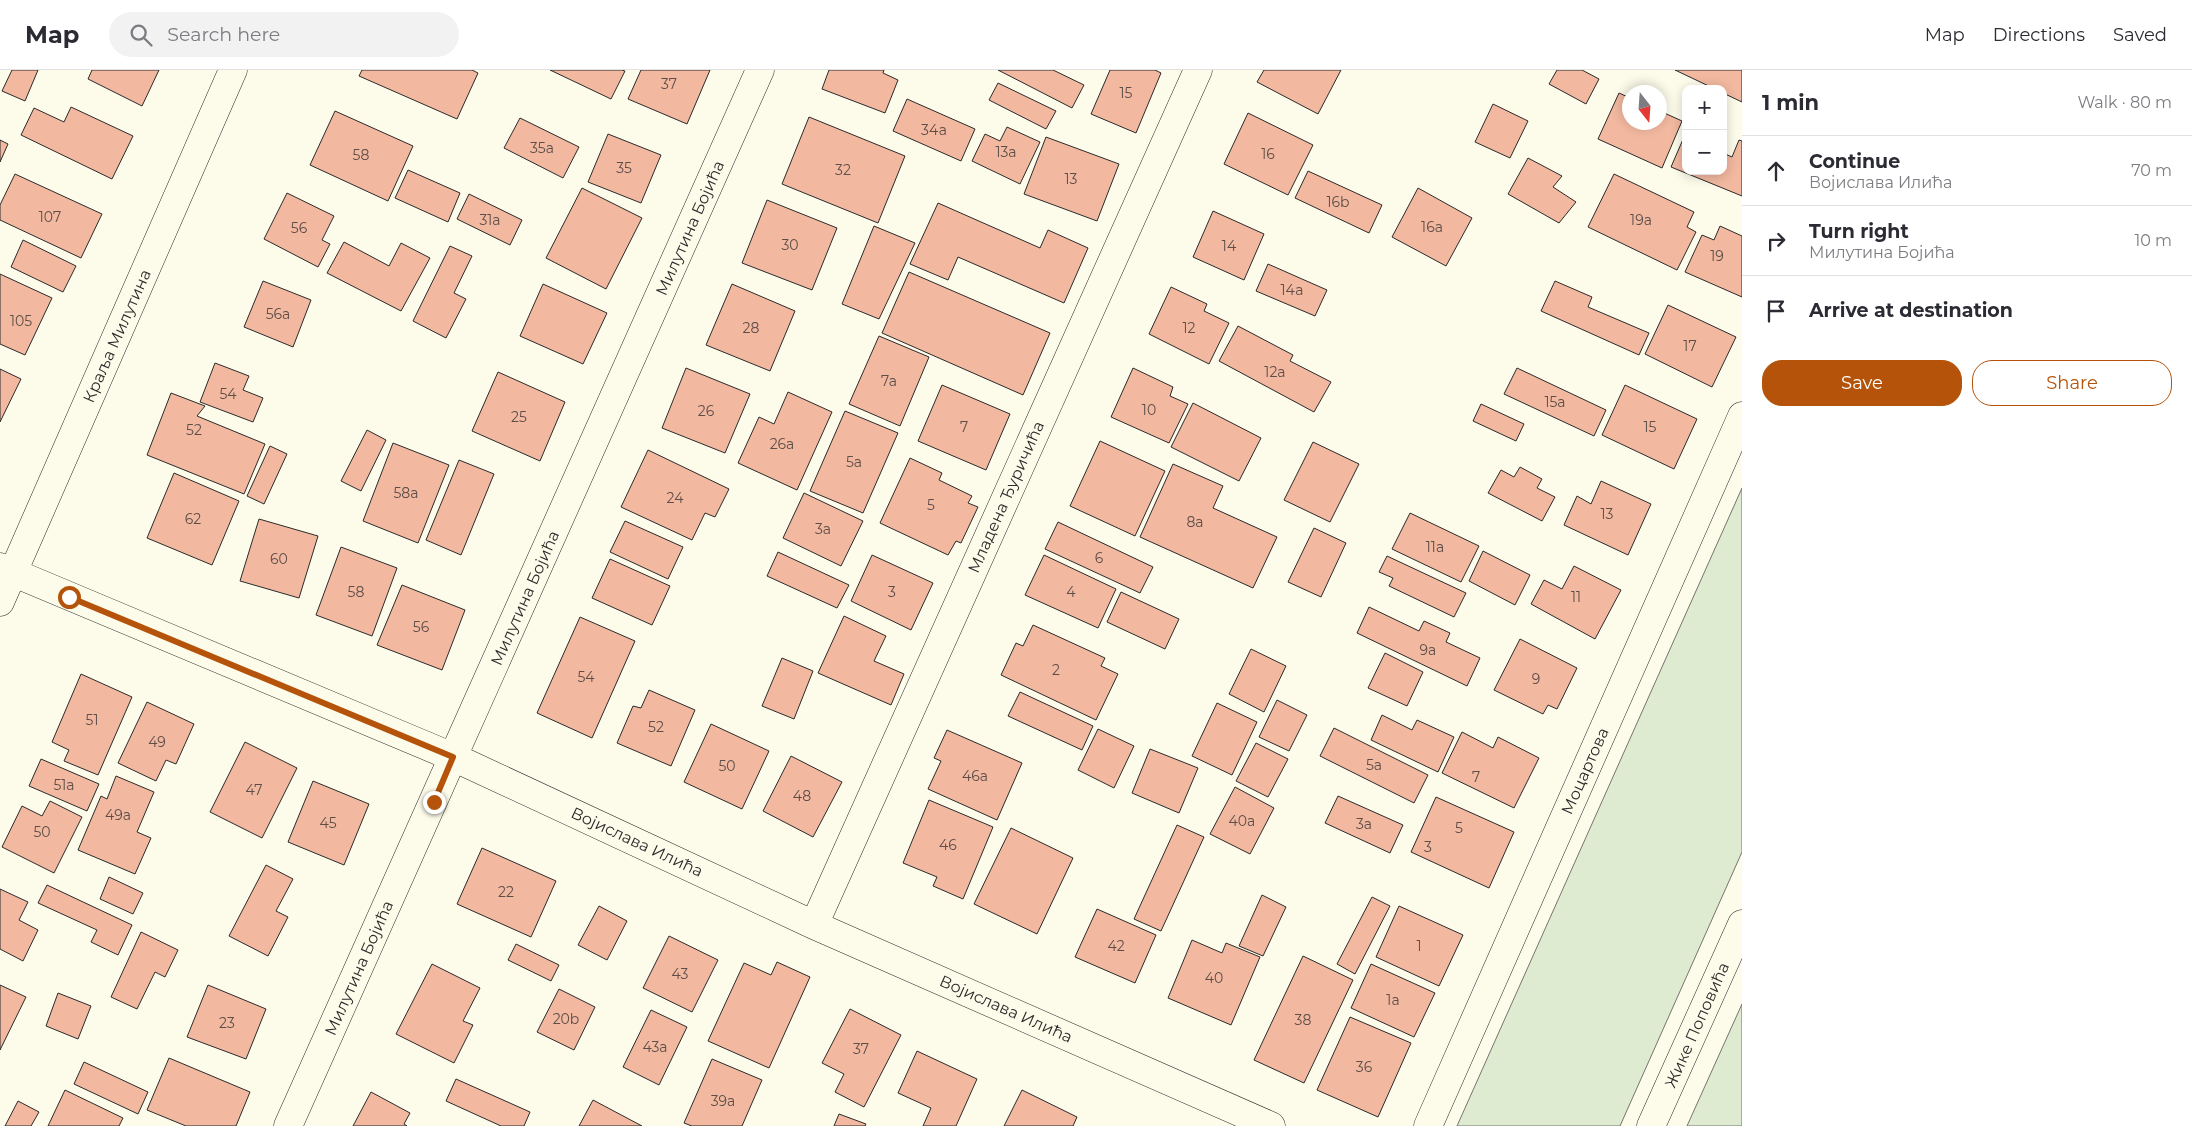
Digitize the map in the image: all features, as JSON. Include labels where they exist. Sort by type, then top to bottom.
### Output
[{"type":"street","name":"Краља Милутина","points":[[0,602],[7,570],[233,70]]},
{"type":"street","name":"Милутина Бојића","points":[[288,1126],[760,70]]},
{"type":"street","name":"Младена Ђуричића","points":[[814,925],[1198,70]]},
{"type":"street","name":"Моцартова","points":[[1428,1126],[1742,416]]},
{"type":"street","name":"Војислава Илића","points":[[7,570],[453,757],[814,925],[1271,1126]]},
{"type":"street","name":"Жике Поповића","points":[[1651,1126],[1742,924]]},
{"type":"green space","points":[[1742,488],[1742,852],[1620,1126],[1457,1126]]},
{"type":"green space","points":[[1742,1004],[1742,1126],[1687,1126]]},
{"type":"building","points":[[12,70],[38,70],[25,101],[2,91]]},
{"type":"building","points":[[92,70],[159,70],[142,106],[88,79]]},
{"type":"building","points":[[362,70],[472,70],[478,73],[457,119],[359,76]]},
{"type":"building","points":[[550,70],[622,70],[625,71],[611,99]]},
{"type":"building","points":[[641,70],[710,70],[687,124],[628,99]]},
{"type":"building","points":[[829,70],[884,70],[883,73],[898,80],[885,113],[822,89]]},
{"type":"building","points":[[998,70],[1053,70],[1084,85],[1072,108]]},
{"type":"building","points":[[1110,70],[1155,70],[1161,73],[1136,133],[1091,114]]},
{"type":"building","points":[[1264,70],[1341,70],[1318,114],[1257,82]]},
{"type":"building","points":[[1557,70],[1582,70],[1599,79],[1586,104],[1549,84]]},
{"type":"building","points":[[1675,70],[1742,70],[1742,102],[1727,95],[1727,85],[1707,85]]},
{"type":"building","points":[[998,83],[1056,111],[1046,129],[989,100]]},
{"type":"building","points":[[1619,93],[1622,94],[1622,130],[1667,130],[1667,114],[1682,121],[1662,168],[1598,139]]},
{"type":"building","points":[[907,99],[975,129],[961,161],[893,131]]},
{"type":"building","points":[[1493,104],[1528,121],[1510,158],[1475,142]]},
{"type":"building","points":[[71,107],[133,136],[112,179],[21,135],[34,108],[64,122]]},
{"type":"building","points":[[335,111],[413,146],[388,201],[310,165]]},
{"type":"building","points":[[1248,113],[1313,145],[1288,195],[1224,164]]},
{"type":"building","points":[[809,117],[905,156],[878,223],[782,184]]},
{"type":"building","points":[[520,118],[579,147],[563,178],[504,148]]},
{"type":"building","points":[[1007,127],[1040,142],[1020,184],[972,161],[985,134],[1000,141]]},
{"type":"building","points":[[608,134],[661,155],[641,203],[588,182]]},
{"type":"building","points":[[1046,137],[1119,164],[1097,221],[1024,194]]},
{"type":"building","points":[[0,140],[8,144],[0,162]]},
{"type":"building","points":[[1739,140],[1742,141],[1742,196],[1691,175],[1727,175],[1727,155],[1732,157]]},
{"type":"building","points":[[1682,142],[1682,171],[1671,167]]},
{"type":"building","points":[[1528,158],[1562,176],[1553,187],[1576,202],[1559,223],[1508,194]]},
{"type":"building","points":[[408,170],[460,193],[448,222],[395,198]]},
{"type":"building","points":[[1308,171],[1382,205],[1369,233],[1295,198]]},
{"type":"building","points":[[15,174],[102,214],[81,258],[0,220],[0,205]]},
{"type":"building","points":[[1614,174],[1694,212],[1687,227],[1696,232],[1677,270],[1588,227]]},
{"type":"building","points":[[582,188],[642,218],[606,289],[546,258]]},
{"type":"building","points":[[1418,188],[1472,218],[1446,266],[1392,237]]},
{"type":"building","points":[[287,193],[334,216],[322,240],[330,244],[318,267],[264,239]]},
{"type":"building","points":[[469,194],[522,220],[510,245],[457,219]]},
{"type":"building","points":[[767,200],[837,228],[812,290],[742,263]]},
{"type":"building","points":[[938,203],[1040,248],[1048,230],[1088,248],[1064,303],[958,257],[948,280],[910,264]]},
{"type":"building","points":[[1213,211],[1264,234],[1244,280],[1193,257]]},
{"type":"building","points":[[874,226],[915,243],[879,319],[842,304]]},
{"type":"building","points":[[1720,226],[1742,236],[1742,297],[1685,272],[1702,235],[1714,240]]},
{"type":"building","points":[[23,240],[76,266],[63,292],[11,267]]},
{"type":"building","points":[[344,242],[389,266],[401,243],[430,258],[401,311],[327,273]]},
{"type":"building","points":[[450,246],[472,256],[454,293],[466,299],[446,338],[413,321]]},
{"type":"building","points":[[1268,264],[1327,290],[1315,316],[1256,291]]},
{"type":"building","points":[[909,272],[1050,333],[1023,395],[882,333]]},
{"type":"building","points":[[0,274],[52,298],[25,355],[0,344]]},
{"type":"building","points":[[263,281],[311,300],[293,347],[244,327]]},
{"type":"building","points":[[1555,281],[1592,297],[1588,307],[1649,333],[1639,355],[1541,311]]},
{"type":"building","points":[[543,284],[607,313],[583,364],[520,336]]},
{"type":"building","points":[[732,284],[795,311],[770,371],[706,345]]},
{"type":"building","points":[[1171,287],[1207,304],[1204,311],[1229,323],[1209,364],[1149,334]]},
{"type":"building","points":[[1668,305],[1736,337],[1712,387],[1645,354]]},
{"type":"building","points":[[1238,326],[1293,355],[1290,361],[1331,382],[1314,412],[1219,361]]},
{"type":"building","points":[[879,336],[929,357],[900,426],[849,404]]},
{"type":"building","points":[[215,363],[249,376],[243,390],[263,398],[253,422],[200,402]]},
{"type":"building","points":[[686,368],[750,394],[725,453],[662,428]]},
{"type":"building","points":[[1133,368],[1173,387],[1170,396],[1188,404],[1169,443],[1111,417]]},
{"type":"building","points":[[1517,368],[1606,410],[1594,436],[1504,394]]},
{"type":"building","points":[[0,369],[21,379],[0,422]]},
{"type":"building","points":[[498,372],[565,402],[540,461],[472,431]]},
{"type":"building","points":[[942,385],[1010,414],[986,470],[918,441]]},
{"type":"building","points":[[1625,385],[1697,419],[1674,469],[1602,435]]},
{"type":"building","points":[[788,392],[832,412],[797,490],[738,463],[759,417],[774,424]]},
{"type":"building","points":[[171,393],[205,406],[197,416],[265,444],[244,494],[147,455]]},
{"type":"building","points":[[1193,403],[1261,438],[1239,481],[1171,447]]},
{"type":"building","points":[[1481,404],[1524,424],[1516,441],[1473,421]]},
{"type":"building","points":[[845,411],[898,433],[863,513],[810,491]]},
{"type":"building","points":[[367,430],[386,440],[361,491],[341,481]]},
{"type":"building","points":[[1100,441],[1165,471],[1135,536],[1070,506]]},
{"type":"building","points":[[1313,442],[1359,464],[1330,522],[1284,500]]},
{"type":"building","points":[[393,443],[449,465],[418,543],[363,521]]},
{"type":"building","points":[[270,446],[287,454],[264,504],[247,496]]},
{"type":"building","points":[[648,450],[729,489],[715,517],[705,513],[692,540],[621,507]]},
{"type":"building","points":[[910,458],[942,473],[939,480],[972,496],[968,503],[978,507],[961,543],[956,541],[948,555],[880,523]]},
{"type":"building","points":[[459,460],[494,474],[461,555],[426,540]]},
{"type":"building","points":[[1173,464],[1223,486],[1213,508],[1277,537],[1253,588],[1140,537]]},
{"type":"building","points":[[1520,467],[1542,479],[1537,488],[1555,497],[1542,521],[1488,493],[1501,470],[1514,477]]},
{"type":"building","points":[[174,473],[239,501],[212,565],[147,538]]},
{"type":"building","points":[[1601,481],[1651,504],[1628,555],[1564,525],[1577,496],[1591,504]]},
{"type":"building","points":[[804,493],[863,521],[841,566],[783,538]]},
{"type":"building","points":[[1410,513],[1479,546],[1461,582],[1392,549]]},
{"type":"building","points":[[259,519],[318,536],[299,598],[240,581]]},
{"type":"building","points":[[625,521],[683,547],[668,579],[610,552]]},
{"type":"building","points":[[1058,522],[1153,567],[1140,593],[1045,549]]},
{"type":"building","points":[[1314,528],[1346,543],[1321,597],[1288,582]]},
{"type":"building","points":[[341,547],[397,568],[372,636],[316,615]]},
{"type":"building","points":[[1483,551],[1530,575],[1515,605],[1469,581]]},
{"type":"building","points":[[778,552],[849,585],[837,608],[767,576]]},
{"type":"building","points":[[872,555],[933,583],[911,630],[851,601]]},
{"type":"building","points":[[1044,555],[1116,589],[1098,628],[1025,595]]},
{"type":"building","points":[[1387,556],[1466,593],[1454,617],[1389,586],[1393,578],[1379,572]]},
{"type":"building","points":[[610,559],[670,586],[652,625],[592,598]]},
{"type":"building","points":[[1574,566],[1621,590],[1595,639],[1531,604],[1544,580],[1562,589]]},
{"type":"building","points":[[402,585],[465,610],[442,670],[377,645]]},
{"type":"building","points":[[1121,592],[1179,619],[1165,649],[1107,622]]},
{"type":"building","points":[[1369,607],[1419,631],[1424,621],[1450,633],[1446,642],[1480,658],[1467,686],[1357,633]]},
{"type":"building","points":[[844,616],[886,636],[874,661],[904,674],[891,705],[818,673]]},
{"type":"building","points":[[580,617],[635,641],[592,738],[537,713]]},
{"type":"building","points":[[1033,625],[1105,658],[1101,666],[1118,674],[1096,720],[1001,675],[1016,643],[1023,646]]},
{"type":"building","points":[[1520,639],[1577,668],[1557,709],[1548,705],[1543,714],[1494,690]]},
{"type":"building","points":[[1251,649],[1286,666],[1264,712],[1229,694]]},
{"type":"building","points":[[1385,653],[1423,672],[1407,706],[1368,688]]},
{"type":"building","points":[[782,658],[813,671],[794,719],[762,706]]},
{"type":"building","points":[[81,674],[132,697],[98,775],[64,761],[69,750],[52,742]]},
{"type":"building","points":[[649,690],[695,710],[671,766],[617,743],[633,706],[641,708]]},
{"type":"building","points":[[1020,692],[1093,726],[1082,750],[1008,716]]},
{"type":"building","points":[[1277,700],[1307,715],[1289,751],[1259,737]]},
{"type":"building","points":[[147,702],[194,724],[176,764],[166,760],[156,781],[118,763]]},
{"type":"building","points":[[1217,703],[1257,722],[1232,775],[1192,756]]},
{"type":"building","points":[[1382,715],[1412,730],[1417,720],[1454,737],[1438,772],[1371,740]]},
{"type":"building","points":[[711,724],[769,751],[742,809],[684,782]]},
{"type":"building","points":[[1334,728],[1428,775],[1414,803],[1320,756]]},
{"type":"building","points":[[1098,729],[1134,746],[1114,788],[1078,770]]},
{"type":"building","points":[[947,730],[1022,763],[997,820],[928,789],[941,761],[934,758]]},
{"type":"building","points":[[1462,732],[1493,748],[1498,737],[1539,758],[1514,808],[1442,773]]},
{"type":"building","points":[[245,742],[297,768],[262,838],[210,812]]},
{"type":"building","points":[[1256,743],[1288,759],[1268,797],[1236,781]]},
{"type":"building","points":[[1150,749],[1198,768],[1179,813],[1132,793]]},
{"type":"building","points":[[791,756],[842,782],[813,837],[763,811]]},
{"type":"building","points":[[41,759],[99,784],[87,811],[29,786]]},
{"type":"building","points":[[116,776],[154,792],[137,832],[151,838],[135,874],[78,850],[101,796],[107,799]]},
{"type":"building","points":[[313,781],[369,804],[344,865],[288,842]]},
{"type":"building","points":[[1235,787],[1274,808],[1250,854],[1210,834]]},
{"type":"building","points":[[1338,796],[1403,825],[1390,853],[1325,823]]},
{"type":"building","points":[[1436,797],[1514,832],[1489,888],[1411,852]]},
{"type":"building","points":[[929,800],[993,827],[963,899],[933,886],[937,877],[903,863]]},
{"type":"building","points":[[50,801],[82,817],[54,873],[2,847],[22,806],[42,816]]},
{"type":"building","points":[[1177,825],[1204,837],[1161,931],[1134,919]]},
{"type":"building","points":[[1011,828],[1073,858],[1037,934],[974,904]]},
{"type":"building","points":[[482,848],[556,881],[531,937],[457,904]]},
{"type":"building","points":[[266,865],[293,879],[276,911],[288,917],[268,956],[229,936]]},
{"type":"building","points":[[109,877],[143,893],[133,914],[100,899]]},
{"type":"building","points":[[47,885],[132,925],[118,955],[91,942],[97,930],[38,903]]},
{"type":"building","points":[[0,889],[28,902],[19,920],[38,930],[23,961],[0,949]]},
{"type":"building","points":[[1262,895],[1286,907],[1263,956],[1239,946]]},
{"type":"building","points":[[1372,897],[1390,906],[1355,974],[1337,964]]},
{"type":"building","points":[[599,906],[627,921],[607,960],[578,945]]},
{"type":"building","points":[[1399,906],[1463,935],[1439,986],[1376,957]]},
{"type":"building","points":[[1097,909],[1156,935],[1135,983],[1075,957]]},
{"type":"building","points":[[141,932],[178,950],[165,977],[155,972],[137,1009],[111,997]]},
{"type":"building","points":[[669,936],[718,960],[692,1012],[643,988]]},
{"type":"building","points":[[1192,940],[1222,953],[1226,943],[1260,957],[1231,1025],[1168,998]]},
{"type":"building","points":[[516,944],[559,965],[551,981],[508,960]]},
{"type":"building","points":[[1303,956],[1353,980],[1304,1083],[1254,1060]]},
{"type":"building","points":[[777,962],[810,977],[769,1068],[708,1041],[744,963],[771,975]]},
{"type":"building","points":[[432,964],[480,988],[463,1021],[473,1025],[454,1063],[396,1034]]},
{"type":"building","points":[[1371,964],[1435,993],[1414,1037],[1351,1008]]},
{"type":"building","points":[[0,985],[26,997],[0,1050]]},
{"type":"building","points":[[208,985],[266,1009],[246,1059],[187,1037]]},
{"type":"building","points":[[559,989],[595,1007],[574,1050],[537,1032]]},
{"type":"building","points":[[58,993],[91,1006],[78,1039],[46,1026]]},
{"type":"building","points":[[850,1009],[901,1035],[864,1107],[835,1092],[844,1074],[822,1063]]},
{"type":"building","points":[[651,1010],[687,1027],[659,1085],[623,1067]]},
{"type":"building","points":[[1350,1017],[1411,1043],[1378,1117],[1317,1090]]},
{"type":"building","points":[[917,1051],[977,1079],[956,1126],[923,1126],[931,1108],[898,1093]]},
{"type":"building","points":[[169,1058],[250,1092],[236,1126],[186,1126],[147,1110]]},
{"type":"building","points":[[712,1059],[762,1080],[742,1126],[692,1126],[684,1123]]},
{"type":"building","points":[[84,1062],[148,1092],[138,1114],[74,1084]]},
{"type":"building","points":[[456,1079],[530,1112],[524,1126],[501,1126],[446,1101]]},
{"type":"building","points":[[65,1090],[123,1118],[119,1126],[48,1126]]},
{"type":"building","points":[[1022,1090],[1077,1117],[1073,1126],[1004,1126]]},
{"type":"building","points":[[371,1092],[410,1113],[404,1124],[407,1126],[353,1126]]},
{"type":"building","points":[[593,1100],[642,1126],[579,1126]]},
{"type":"building","points":[[18,1101],[39,1112],[31,1126],[5,1126]]},
{"type":"building","points":[[839,1114],[866,1124],[865,1126],[834,1126]]},
{"type":"route","points":[[69,597],[453,757],[434,802]]}]
